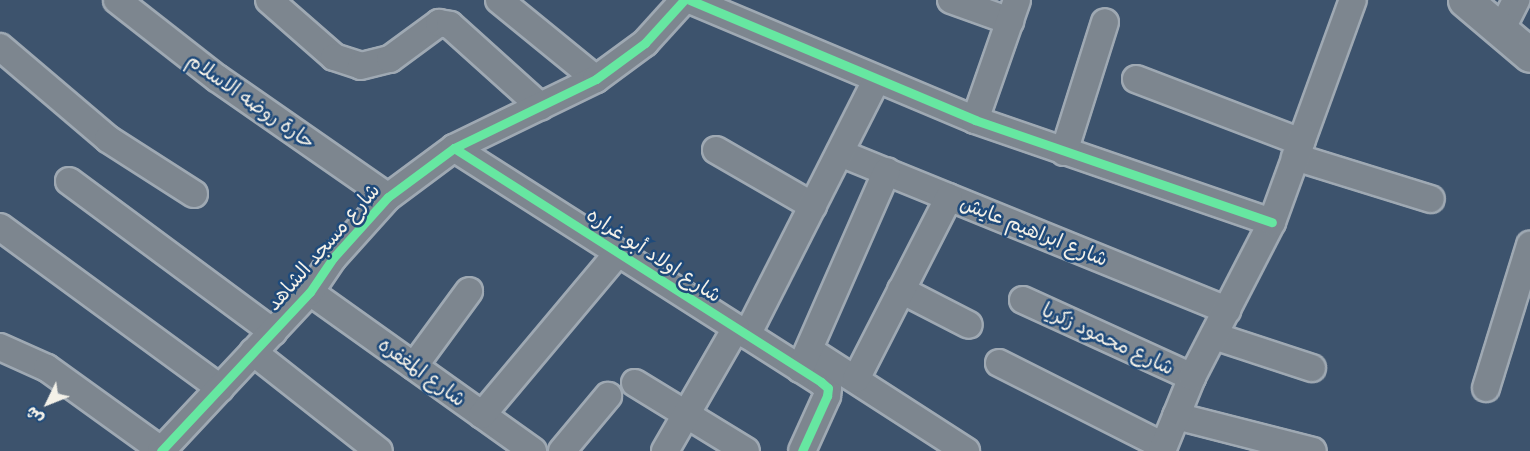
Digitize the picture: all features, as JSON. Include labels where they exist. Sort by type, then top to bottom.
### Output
[{"type":"street","name":"حارة روضه الاسلام","points":[[117,0],[217,78],[388,197]]},
{"type":"street","points":[[268,0],[334,57],[361,66],[390,58],[439,23],[450,25],[541,108]]},
{"type":"street","points":[[499,0],[596,79]]},
{"type":"street","points":[[951,0],[1014,10],[975,120]]},
{"type":"street","points":[[999,363],[1162,449],[1192,377],[1272,222],[1353,0]]},
{"type":"street","points":[[1465,0],[1530,55]]},
{"type":"street","points":[[1501,30],[1516,0]]},
{"type":"street","name":"شارع مسجد الشاهد","points":[[162,451],[310,292],[333,258],[388,197],[454,148],[541,108],[596,79],[645,43],[679,2]]},
{"type":"street","points":[[679,2],[975,120],[1272,222]]},
{"type":"street","points":[[1064,152],[1105,22]]},
{"type":"street","points":[[0,47],[108,138],[194,194]]},
{"type":"street","points":[[1136,79],[1298,149],[1431,199]]},
{"type":"street","points":[[665,451],[686,414],[742,332],[813,206],[876,81]]},
{"type":"street","name":"شارع اولاد أبو غراره","points":[[454,148],[742,332],[804,359],[828,388],[802,451]]},
{"type":"street","points":[[716,150],[813,206]]},
{"type":"street","name":"شارع ابراهيم عايش","points":[[840,153],[1227,310]]},
{"type":"street","points":[[887,171],[804,359],[856,379],[966,451]]},
{"type":"street","points":[[69,181],[273,332]]},
{"type":"street","points":[[856,379],[949,197]]},
{"type":"street","points":[[0,227],[220,388]]},
{"type":"street","points":[[1486,388],[1530,245]]},
{"type":"street","points":[[482,415],[618,253]]},
{"type":"street","points":[[414,366],[469,291]]},
{"type":"street","points":[[901,291],[969,325]]},
{"type":"street","name":"شارع المغفره","points":[[310,292],[533,451]]},
{"type":"street","name":"شارع محمود زكريا","points":[[1023,300],[1192,377]]},
{"type":"street","points":[[1214,336],[1312,368]]},
{"type":"street","points":[[0,347],[47,368],[162,451]]},
{"type":"street","points":[[253,352],[379,451]]},
{"type":"street","points":[[635,383],[746,451]]},
{"type":"street","points":[[562,451],[608,396]]},
{"type":"street","points":[[1176,416],[1313,451]]},
{"type":"cycle path","points":[[161,451],[310,292],[333,258],[388,197],[454,148],[596,79],[645,43],[684,0]]},
{"type":"cycle path","points":[[690,0],[975,120],[1272,222]]},
{"type":"cycle path","points":[[454,148],[828,388],[827,396],[802,451]]}]
